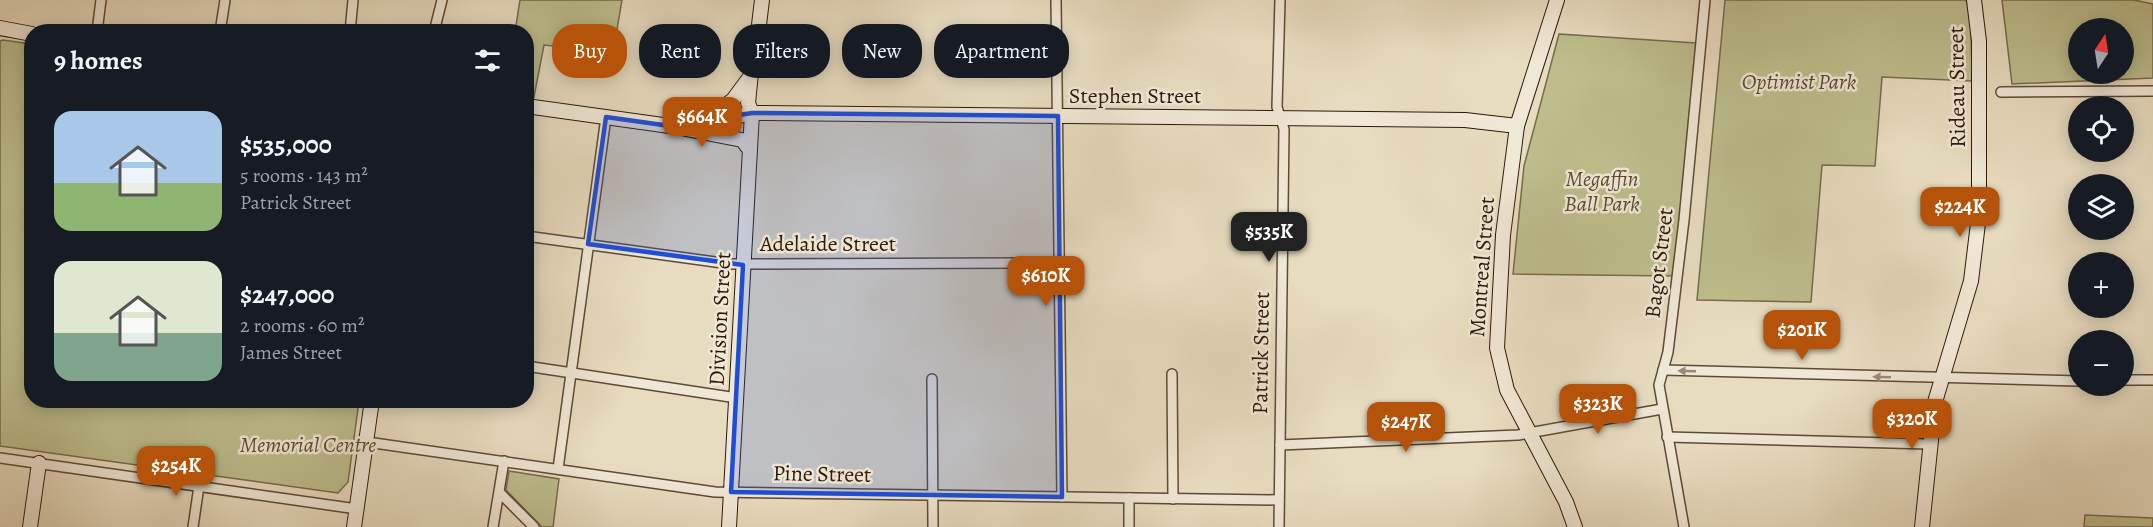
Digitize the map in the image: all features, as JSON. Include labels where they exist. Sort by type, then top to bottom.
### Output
[{"type":"main road","name":"Division Street","points":[[759,24],[762,0]]},
{"type":"main road","name":"Montreal Street","points":[[1557,0],[1517,126],[1503,235],[1497,348],[1506,390],[1566,502],[1575,527]]},
{"type":"main road","name":"Rideau Street","points":[[1922,527],[1929,444],[1941,379],[1971,280],[1979,215],[1979,41],[1974,0]]},
{"type":"main road","points":[[0,28],[24,33]]},
{"type":"main road","points":[[0,34],[14,31]]},
{"type":"main road","points":[[699,124],[733,100],[749,78]]},
{"type":"main road","name":"Division Street","points":[[751,78],[748,103],[752,112]]},
{"type":"main road","name":"Division Street","points":[[729,527],[752,112],[757,103],[759,78]]},
{"type":"main road","points":[[534,107],[670,126],[742,140],[750,150]]},
{"type":"main road","name":"Stephen Street","points":[[670,126],[699,124],[752,112],[1465,120],[1517,126]]},
{"type":"main road","points":[[354,527],[371,408]]},
{"type":"main road","points":[[30,527],[39,463]]},
{"type":"street","points":[[98,24],[101,0]]},
{"type":"street","points":[[221,24],[225,0]]},
{"type":"street","points":[[351,24],[353,0]]},
{"type":"street","points":[[436,24],[442,0]]},
{"type":"street","points":[[1056,0],[1062,497]]},
{"type":"street","name":"Patrick Street","points":[[1280,0],[1277,107],[1284,129],[1280,527]]},
{"type":"street","name":"Bagot Street","points":[[1684,527],[1659,385],[1668,351],[1683,230],[1705,0]]},
{"type":"street","points":[[2001,92],[2153,91]]},
{"type":"street","points":[[558,469],[606,117]]},
{"type":"street","name":"Adelaide Street","points":[[534,237],[743,264],[1059,263]]},
{"type":"street","points":[[534,367],[737,398]]},
{"type":"street","points":[[1663,370],[2068,381]]},
{"type":"street","points":[[1172,374],[1173,499]]},
{"type":"street","points":[[932,379],[933,527]]},
{"type":"street","points":[[2134,380],[2153,380]]},
{"type":"street","points":[[1280,445],[1529,434],[1662,409]]},
{"type":"street","points":[[1667,437],[1929,444]]},
{"type":"street","name":"Pine Street","points":[[367,442],[715,492],[1279,500]]},
{"type":"street","points":[[0,458],[357,509]]},
{"type":"street","points":[[493,527],[504,461]]},
{"type":"street","points":[[193,527],[198,486]]},
{"type":"street","points":[[500,493],[534,527]]},
{"type":"street","points":[[1129,498],[1129,527]]},
{"type":"highlighted area","points":[[752,113],[1058,116],[1062,497],[731,492],[743,265],[588,244],[606,117],[670,126]]},
{"type":"green space","points":[[520,0],[622,0],[618,24],[552,24],[552,46],[544,45],[534,97],[534,24],[516,24]]},
{"type":"green space","name":"Optimist Park","points":[[1725,0],[1966,0],[1971,16],[1972,81],[1882,77],[1875,166],[1822,165],[1811,302],[1697,300]]},
{"type":"green space","points":[[2002,0],[2134,0],[2153,4],[2153,78],[2134,79],[2134,18],[2068,18],[2068,82],[2012,84]]},
{"type":"green space","name":"Megaffin Ball Park","points":[[1559,34],[1696,43],[1674,276],[1513,274],[1524,166]]},
{"type":"green space","name":"Memorial Centre","points":[[0,41],[24,43],[24,408],[358,408],[348,482],[338,493],[0,446]]},
{"type":"green space","points":[[509,471],[559,479],[553,527],[542,527],[506,490]]},
{"type":"green space","points":[[2085,515],[2153,518],[2153,527],[2084,527]]}]
